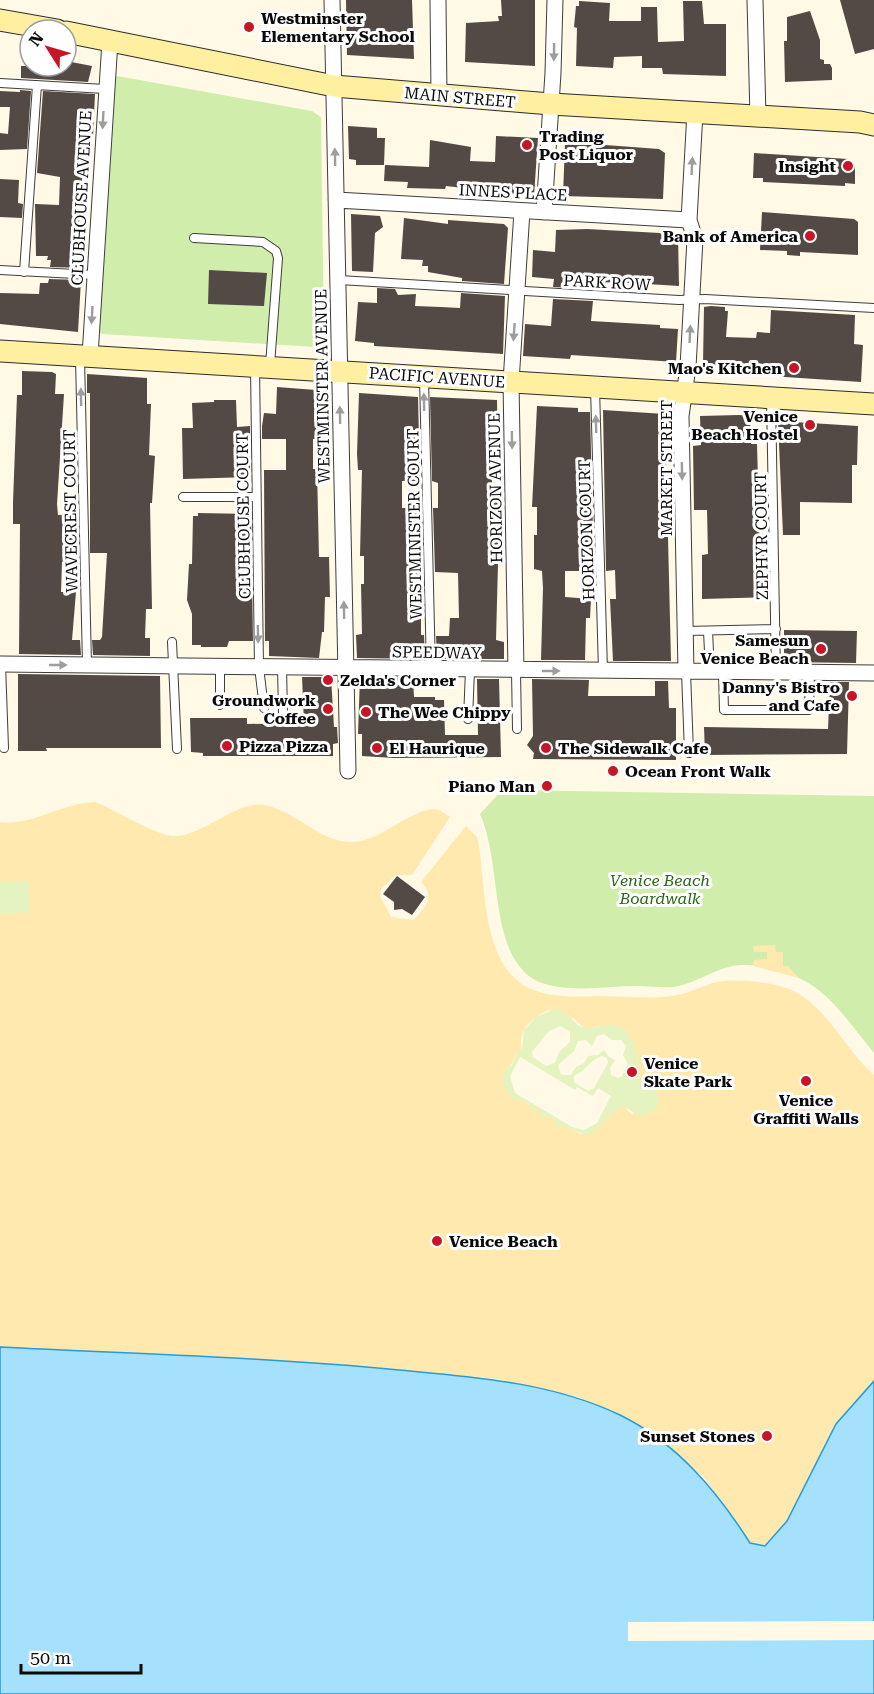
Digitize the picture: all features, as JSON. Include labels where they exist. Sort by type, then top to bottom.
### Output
[{"type":"street","name":"WESTMINSTER AVENUE","points":[[332,0],[348,771]]},
{"type":"street","points":[[438,0],[440,96]]},
{"type":"street","points":[[544,212],[555,0]]},
{"type":"street","points":[[755,0],[758,117]]},
{"type":"street","points":[[0,20],[18,23]]},
{"type":"street","name":"MAIN STREET","points":[[78,34],[334,86],[440,96],[758,117],[869,119]]},
{"type":"street","name":"CLUBHOUSE AVENUE","points":[[85,356],[94,275],[110,41]]},
{"type":"street","name":"MARKET STREET","points":[[686,672],[681,416],[692,300],[695,239],[689,220],[695,112]]},
{"type":"street","name":"INNES PLACE","points":[[336,200],[689,220]]},
{"type":"street","name":"HORIZON AVENUE","points":[[516,671],[511,382],[522,211]]},
{"type":"street","name":"PACIFIC AVENUE","points":[[0,351],[874,404]]},
{"type":"street","name":"SPEEDWAY","points":[[1,664],[874,673]]},
{"type":"lane","points":[[0,83],[105,88]]},
{"type":"lane","points":[[24,272],[37,85]]},
{"type":"lane","name":"CLUBHOUSE COURT","points":[[194,238],[263,242],[276,251],[278,258],[262,366],[256,497],[259,667],[264,708]]},
{"type":"lane","points":[[0,270],[94,275]]},
{"type":"lane","name":"PARK ROW","points":[[339,280],[874,308]]},
{"type":"lane","name":"WAVECREST COURT","points":[[85,356],[87,665]]},
{"type":"lane","name":"WESTMINISTER COURT","points":[[424,377],[431,670]]},
{"type":"lane","name":"HORIZON COURT","points":[[595,387],[603,671]]},
{"type":"lane","name":"ZEPHYR COURT","points":[[771,398],[776,673]]},
{"type":"lane","points":[[183,497],[256,497]]},
{"type":"lane","points":[[685,631],[776,629]]},
{"type":"lane","points":[[708,631],[724,710],[809,710],[810,673]]},
{"type":"lane","points":[[172,642],[177,749]]},
{"type":"lane","points":[[1,664],[4,748]]},
{"type":"lane","points":[[220,667],[220,705]]},
{"type":"lane","points":[[282,667],[283,714]]},
{"type":"lane","points":[[468,719],[470,670]]},
{"type":"lane","name":"HORIZON AVENUE","points":[[516,671],[517,729]]},
{"type":"lane","name":"MARKET STREET","points":[[686,672],[689,753]]},
{"type":"green space","points":[[117,76],[312,111],[321,117],[324,342],[315,347],[102,334],[99,331],[113,80]]},
{"type":"green space","name":"Venice Beach Boardwalk","points":[[502,790],[874,796],[874,1053],[832,1002],[812,985],[781,971],[765,967],[734,966],[674,987],[565,988],[542,983],[529,977],[511,952],[504,935],[491,852],[480,814]]},
{"type":"green space","points":[[29,881],[30,912],[0,914],[0,882]]},
{"type":"green space","name":"Venice Skate Park","points":[[554,1009],[565,1013],[585,1028],[614,1025],[622,1029],[629,1035],[636,1051],[639,1080],[650,1084],[657,1091],[658,1100],[654,1111],[638,1116],[624,1106],[613,1112],[592,1133],[586,1135],[564,1126],[558,1127],[555,1120],[549,1116],[542,1118],[539,1110],[530,1109],[528,1103],[513,1098],[506,1091],[503,1074],[512,1065],[518,1051],[522,1051],[524,1030],[536,1017]],"holes":[[[561,1026],[570,1032],[570,1042],[559,1052],[555,1063],[546,1066],[533,1057],[532,1052],[549,1031]],[[604,1034],[612,1040],[621,1040],[626,1046],[623,1055],[628,1064],[622,1076],[618,1078],[611,1075],[610,1068],[615,1060],[609,1057],[604,1050],[598,1055],[588,1056],[571,1075],[561,1075],[558,1065],[574,1051],[578,1041],[586,1040],[592,1046],[597,1036]],[[602,1056],[607,1058],[608,1063],[594,1088],[588,1091],[574,1082],[574,1076]],[[520,1057],[575,1090],[577,1087],[593,1096],[598,1088],[611,1096],[597,1123],[584,1130],[572,1127],[515,1093],[510,1076]]]},
{"type":"sand","name":"Venice Beach","points":[[95,802],[157,832],[174,836],[197,831],[242,808],[263,805],[287,813],[330,838],[355,842],[376,836],[420,812],[439,810],[450,817],[412,875],[396,875],[381,889],[380,896],[391,917],[413,920],[425,907],[428,892],[421,882],[466,826],[477,837],[479,845],[488,923],[494,942],[501,960],[511,975],[525,986],[542,993],[560,996],[648,998],[678,995],[724,981],[753,981],[789,989],[802,996],[825,1016],[853,1053],[874,1075],[874,1381],[836,1424],[787,1521],[765,1546],[751,1543],[703,1476],[579,1397],[497,1379],[333,1364],[0,1347],[0,822],[24,821],[82,803]],"holes":[[[549,1010],[573,1018],[585,1029],[602,1025],[615,1026],[629,1036],[636,1052],[639,1080],[650,1084],[658,1095],[654,1111],[631,1114],[624,1106],[612,1111],[604,1120],[581,1134],[564,1125],[559,1127],[555,1120],[536,1107],[530,1109],[528,1103],[520,1101],[503,1081],[518,1051],[522,1051],[522,1037],[527,1026],[536,1017]]]},
{"type":"sand","points":[[775,945],[776,952],[783,952],[783,966],[788,966],[799,978],[753,966],[754,960],[767,959],[767,952],[754,952],[753,946]]},
{"type":"water","points":[[0,1347],[349,1366],[484,1379],[567,1395],[620,1415],[641,1426],[660,1440],[694,1470],[709,1487],[750,1543],[765,1546],[787,1521],[836,1424],[874,1381],[874,1694],[0,1694]]},
{"type":"pier","points":[[874,1621],[874,1640],[628,1641],[628,1622]]},
{"type":"building","points":[[346,0],[412,0],[414,59],[347,55]]},
{"type":"building","points":[[501,0],[535,0],[535,66],[465,62],[466,23],[499,21],[498,16],[502,16]]},
{"type":"building","points":[[840,0],[874,0],[874,49],[855,54]]},
{"type":"building","points":[[579,1],[610,3],[609,21],[641,21],[641,7],[657,7],[658,42],[684,41],[683,1],[702,1],[704,24],[726,24],[726,76],[663,74],[662,68],[642,68],[642,56],[614,57],[613,68],[576,66],[577,28],[574,27],[576,6],[579,6]]},
{"type":"building","points":[[810,11],[820,40],[820,59],[824,60],[824,64],[830,64],[832,80],[785,82],[784,41],[787,41],[787,17]]},
{"type":"building","points":[[78,63],[92,66],[88,82],[21,78],[78,78]]},
{"type":"building","points":[[20,90],[31,91],[27,149],[0,150],[0,133],[8,134],[10,107],[0,107],[0,91],[20,92]]},
{"type":"building","points":[[43,91],[95,94],[93,136],[90,136],[86,178],[82,178],[79,224],[86,224],[82,268],[50,267],[51,260],[47,260],[48,256],[36,256],[35,204],[59,205],[60,177],[37,173]]},
{"type":"building","points":[[348,126],[377,128],[377,138],[385,138],[384,165],[356,165],[356,160],[349,159]]},
{"type":"building","points":[[496,136],[538,138],[534,196],[446,186],[445,189],[407,188],[408,182],[384,181],[385,165],[429,167],[430,140],[471,147],[470,161],[495,162]]},
{"type":"building","points":[[565,142],[659,149],[665,153],[663,199],[563,196]]},
{"type":"building","points":[[754,153],[848,159],[855,167],[855,184],[845,183],[845,186],[763,182],[763,178],[753,178]]},
{"type":"building","points":[[0,179],[19,180],[18,203],[23,204],[22,218],[0,217]]},
{"type":"building","name":"Bank of America","points":[[762,212],[854,219],[858,222],[858,255],[800,252],[800,256],[787,255],[787,251],[760,250]]},
{"type":"building","points":[[351,214],[380,216],[383,227],[375,233],[373,272],[352,271]]},
{"type":"building","points":[[404,218],[448,224],[448,220],[504,224],[508,228],[504,284],[462,281],[462,278],[428,272],[428,266],[422,266],[423,260],[401,259]]},
{"type":"building","points":[[587,229],[678,234],[679,286],[615,282],[594,283],[594,289],[553,287],[554,279],[532,277],[533,250],[555,252],[556,230]]},
{"type":"building","points":[[209,270],[267,273],[264,306],[208,304]]},
{"type":"building","points":[[49,279],[81,280],[78,332],[0,324],[0,293],[39,294],[40,283],[48,283]]},
{"type":"building","points":[[377,288],[395,289],[398,295],[416,294],[415,306],[460,308],[461,293],[505,296],[503,354],[374,346],[374,343],[355,341],[358,302],[377,303]]},
{"type":"building","points":[[553,299],[593,301],[591,321],[660,325],[660,328],[678,329],[676,362],[571,355],[570,359],[523,356],[525,324],[551,326]]},
{"type":"building","points":[[704,307],[725,307],[725,311],[728,311],[726,337],[756,338],[757,332],[770,333],[771,310],[855,315],[854,344],[863,345],[861,382],[722,373],[722,367],[703,364]]},
{"type":"building","points":[[22,371],[56,374],[55,394],[64,394],[57,504],[58,515],[78,514],[78,553],[72,553],[72,562],[62,562],[61,592],[76,592],[72,640],[80,640],[81,655],[19,654],[20,524],[13,524],[13,502],[17,395],[22,395]]},
{"type":"building","points":[[87,374],[147,378],[147,404],[151,404],[149,455],[155,456],[152,503],[150,503],[152,609],[146,609],[145,638],[150,638],[150,656],[93,655],[92,640],[100,640],[102,637],[107,553],[90,553],[90,393],[87,393]]},
{"type":"building","points":[[277,387],[316,390],[316,439],[313,439],[313,469],[317,469],[319,557],[329,557],[330,597],[325,597],[324,632],[322,632],[319,658],[269,656],[269,641],[265,641],[264,470],[286,470],[286,439],[262,439],[262,426],[264,413],[276,414]]},
{"type":"building","points":[[359,393],[418,397],[420,481],[402,481],[402,508],[421,508],[423,607],[421,607],[421,635],[424,635],[425,659],[357,658],[356,635],[362,634],[361,584],[364,584],[364,556],[360,556],[362,470],[358,470],[357,454]]},
{"type":"building","points":[[430,397],[497,400],[498,463],[492,463],[492,487],[500,487],[496,640],[504,642],[504,659],[437,659],[436,636],[449,636],[450,618],[459,618],[458,573],[435,572],[433,508],[438,508],[438,483],[432,481]]},
{"type":"building","points":[[214,400],[236,400],[237,427],[250,426],[250,477],[183,479],[182,428],[193,428],[192,403],[214,402]]},
{"type":"building","points":[[537,406],[578,408],[578,412],[590,412],[594,571],[565,571],[565,597],[591,599],[590,618],[586,618],[585,660],[541,660],[542,571],[534,569],[537,507],[532,507]]},
{"type":"building","points":[[603,410],[665,414],[671,661],[613,661],[610,599],[616,599],[615,570],[606,571]]},
{"type":"building","points":[[700,416],[750,416],[751,444],[757,444],[760,553],[768,553],[769,597],[702,599],[702,555],[708,554],[707,510],[694,510],[693,446],[701,445]]},
{"type":"building","points":[[778,421],[858,426],[857,465],[852,465],[852,503],[800,502],[800,535],[783,535]]},
{"type":"building","points":[[198,513],[251,514],[253,641],[229,641],[227,647],[192,645],[192,614],[187,600],[189,564],[192,564],[193,516],[198,516]]},
{"type":"building","name":"Samesun Venice Beach","points":[[784,630],[857,631],[856,663],[784,662]]},
{"type":"building","points":[[18,674],[160,676],[161,748],[46,748],[47,751],[18,751]]},
{"type":"building","points":[[302,677],[331,677],[334,727],[337,727],[338,743],[333,744],[333,756],[203,756],[203,753],[191,752],[190,718],[247,718],[247,724],[304,723]]},
{"type":"building","points":[[360,677],[413,678],[414,697],[435,697],[435,700],[444,700],[445,735],[478,735],[477,679],[499,679],[501,757],[362,756],[362,734],[358,734]]},
{"type":"building","points":[[532,679],[589,680],[588,696],[655,696],[655,681],[668,681],[669,708],[676,708],[676,760],[533,759],[534,753],[527,745],[533,736]]},
{"type":"building","points":[[830,682],[849,682],[847,754],[705,755],[704,727],[828,729]]},
{"type":"building","points":[[397,876],[425,897],[412,915],[402,909],[394,910],[394,902],[383,894]]},
{"type":"place","name":"Westminster Elementary School","points":[[249,27]]},
{"type":"place","name":"Trading Post Liquor","points":[[527,145]]},
{"type":"place","name":"Insight","points":[[848,166]]},
{"type":"place","name":"Bank of America","points":[[810,236]]},
{"type":"place","name":"Mao's Kitchen","points":[[794,368]]},
{"type":"place","name":"Venice Beach Hostel","points":[[810,425]]},
{"type":"place","name":"Samesun Venice Beach","points":[[821,649]]},
{"type":"place","name":"Zelda's Corner","points":[[328,680]]},
{"type":"place","name":"Danny's Bistro and Cafe","points":[[852,696]]},
{"type":"place","name":"Groundwork Coffee","points":[[328,709]]},
{"type":"place","name":"The Wee Chippy","points":[[366,712]]},
{"type":"place","name":"Pizza Pizza","points":[[227,746]]},
{"type":"place","name":"El Haurique","points":[[377,748]]},
{"type":"place","name":"The Sidewalk Cafe","points":[[546,748]]},
{"type":"place","name":"Ocean Front Walk","points":[[613,771]]},
{"type":"place","name":"Piano Man","points":[[547,786]]},
{"type":"place","name":"Venice Skate Park","points":[[632,1072]]},
{"type":"place","name":"Venice Graffiti Walls","points":[[806,1081]]},
{"type":"place","name":"Venice Beach","points":[[437,1241]]},
{"type":"place","name":"Sunset Stones","points":[[767,1436]]}]
